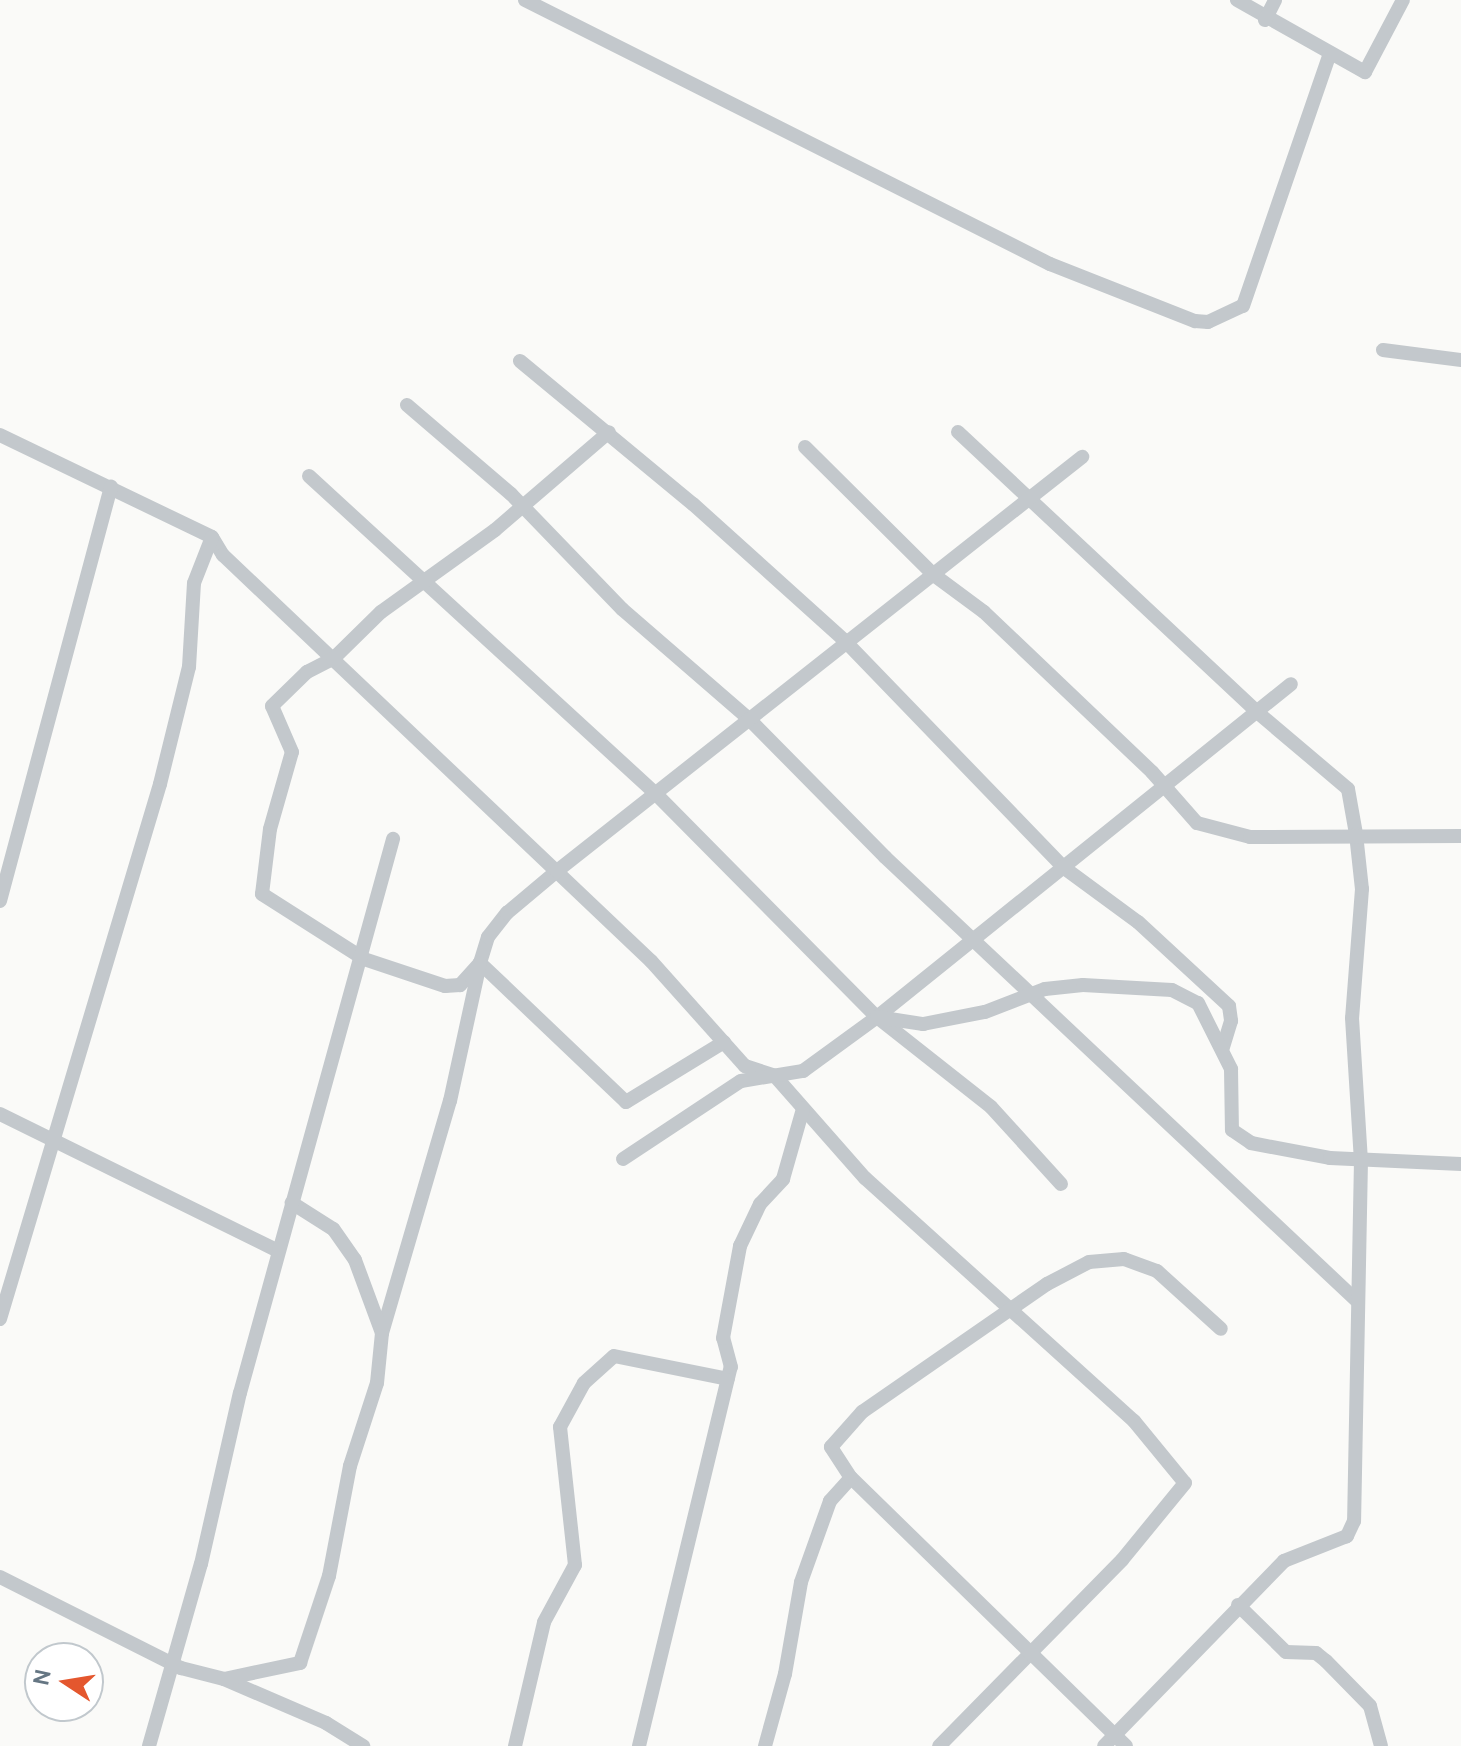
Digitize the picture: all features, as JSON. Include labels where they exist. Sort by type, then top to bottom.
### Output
[{"type":"street","points":[[525,0],[1050,264],[1195,321],[1208,322],[1243,306],[1330,54]]},
{"type":"street","points":[[1237,0],[1265,20],[1365,72],[1403,0]]},
{"type":"street","points":[[1265,20],[1275,0]]},
{"type":"street","points":[[1383,350],[1461,360]]},
{"type":"street","points":[[520,361],[609,432],[844,640],[1063,867],[1138,922],[1229,1006],[1231,1021],[1223,1048]]},
{"type":"street","points":[[407,405],[522,505],[622,609],[749,719],[1032,995],[1357,1301]]},
{"type":"street","points":[[480,963],[460,985],[445,986],[364,959],[262,894],[270,829],[292,752],[272,706],[307,672],[333,659],[381,612],[426,584],[609,432]]},
{"type":"street","points":[[958,432],[1033,498],[1257,712],[1348,789],[1356,834],[1362,889],[1352,1018],[1361,1160],[1354,1521],[1347,1536],[1284,1561],[1110,1740]]},
{"type":"street","points":[[0,435],[212,537],[223,555],[277,600],[333,659],[651,961],[745,1066],[775,1076],[865,1178],[1134,1421],[1185,1483],[1122,1560],[939,1746]]},
{"type":"street","points":[[805,447],[934,575],[984,612],[1165,787],[1197,823],[1250,837],[1356,834],[1461,836]]},
{"type":"street","points":[[224,1679],[300,1663],[329,1576],[350,1466],[377,1383],[382,1333],[450,1101],[488,937],[507,913],[557,871],[844,640],[934,575],[1082,457]]},
{"type":"street","points":[[309,476],[655,793],[877,1017],[991,1107],[1061,1184]]},
{"type":"street","points":[[0,901],[111,487]]},
{"type":"street","points":[[0,1319],[160,784],[189,667],[194,583],[212,537]]},
{"type":"street","points":[[623,1159],[741,1081],[803,1071],[877,1017],[1291,684]]},
{"type":"street","points":[[149,1746],[201,1564],[278,1251],[364,959],[393,839]]},
{"type":"street","points":[[480,963],[626,1102],[724,1042]]},
{"type":"street","points":[[877,1017],[923,1024],[985,1012],[1032,995],[1083,985],[1172,990],[1198,1003],[1223,1048],[1231,1069],[1232,1130],[1240,1137],[1273,1149],[1361,1160],[1461,1164]]},
{"type":"street","points":[[639,1746],[731,1367],[723,1338],[740,1246],[760,1204],[783,1179],[803,1109]]},
{"type":"street","points":[[0,1114],[278,1251]]},
{"type":"street","points":[[292,1203],[333,1229],[341,1239],[355,1260],[382,1333]]},
{"type":"street","points":[[1126,1746],[1110,1740],[851,1478],[831,1447],[862,1412],[1047,1284],[1089,1262],[1124,1259],[1157,1271],[1221,1329]]},
{"type":"street","points":[[515,1746],[544,1622],[575,1565],[560,1427],[584,1383],[614,1356],[728,1379]]},
{"type":"street","points":[[765,1746],[785,1674],[801,1582],[830,1501],[851,1478]]},
{"type":"street","points":[[0,1577],[172,1659],[194,1673],[224,1679],[326,1723],[363,1746]]},
{"type":"street","points":[[1238,1605],[1286,1652],[1316,1653],[1326,1661],[1370,1706],[1381,1746]]}]
